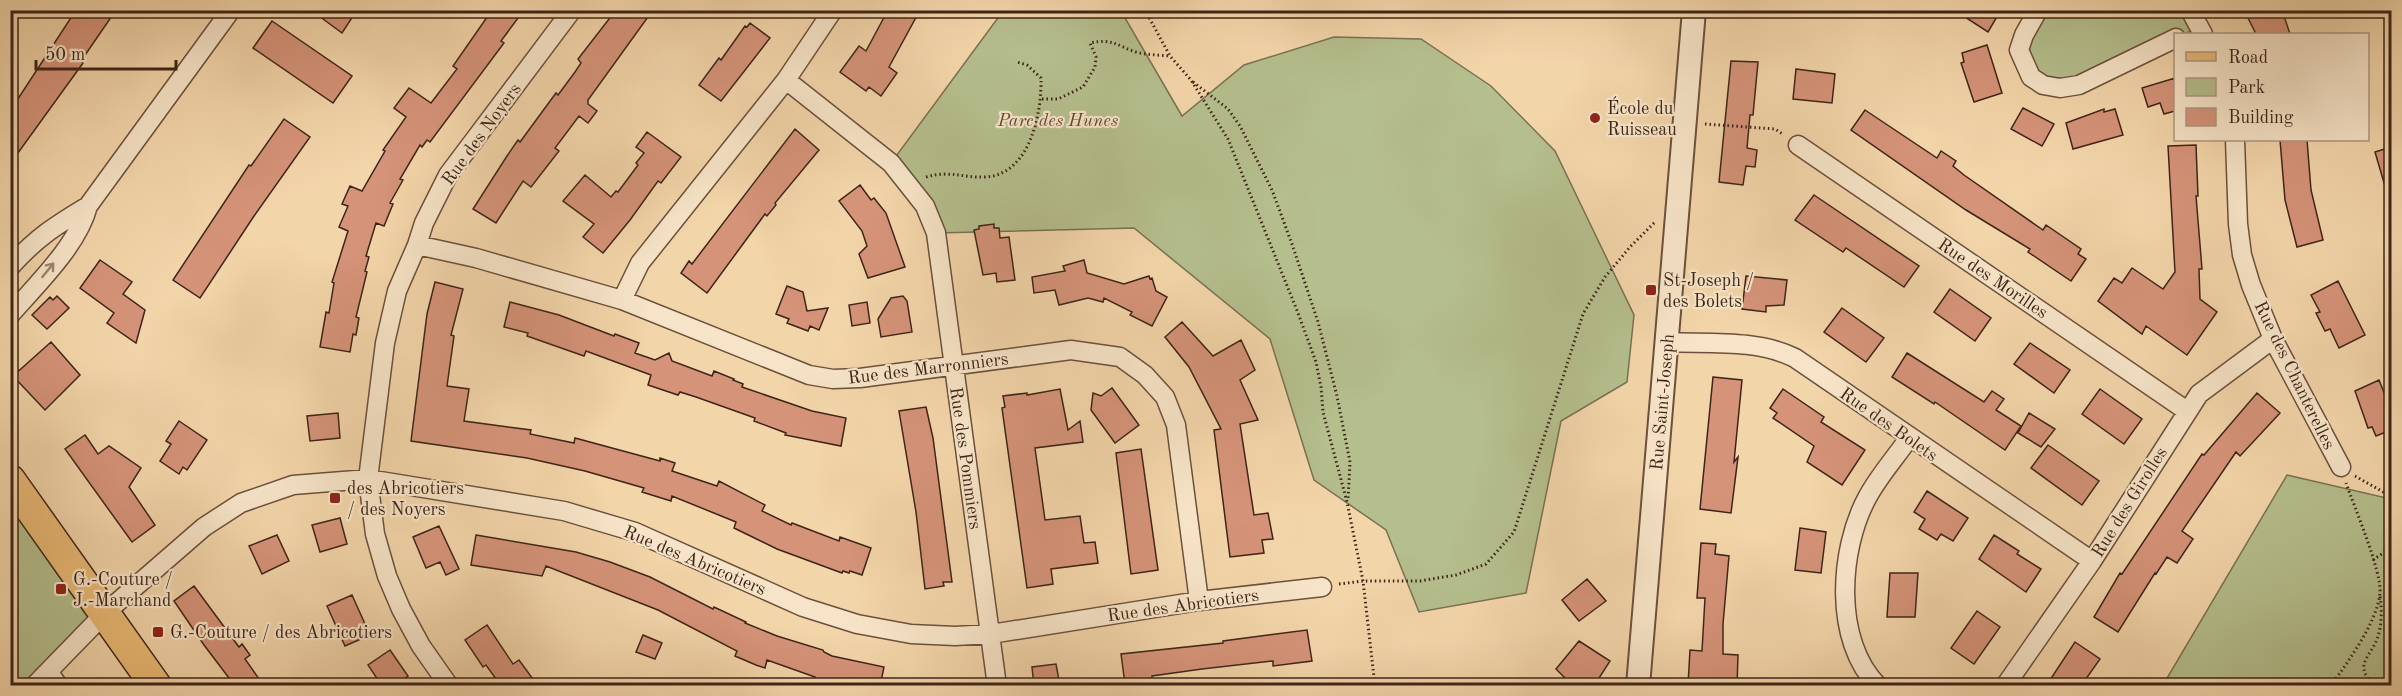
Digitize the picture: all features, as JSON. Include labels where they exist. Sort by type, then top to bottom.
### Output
[{"type":"main road","points":[[10,480],[156,686]]},
{"type":"street","points":[[10,315],[74,237],[84,222],[88,206],[231,10]]},
{"type":"street","name":"Rue des Noyers","points":[[368,479],[385,342],[397,291],[417,245],[423,223],[448,175],[572,10]]},
{"type":"street","points":[[622,300],[640,263],[786,80],[833,10]]},
{"type":"street","name":"Rue Saint-Joseph","points":[[1638,686],[1694,10]]},
{"type":"street","points":[[2038,10],[2024,35],[2019,50],[2031,77],[2043,85],[2061,88],[2079,85],[2174,38]]},
{"type":"street","name":"Rue des Pommiers","points":[[786,80],[891,163],[925,206],[936,233],[998,686]]},
{"type":"street","name":"Rue des Chanterelles","points":[[2235,141],[2238,224],[2242,255],[2251,285],[2273,339],[2341,467]]},
{"type":"street","name":"Rue des Morilles","points":[[1798,145],[2187,411]]},
{"type":"street","points":[[10,267],[32,243],[47,231],[88,206]]},
{"type":"street","name":"Rue des Marronniers","points":[[417,245],[476,258],[622,300],[808,375],[833,379],[953,367],[1071,350],[1120,357],[1145,375],[1165,397],[1176,425],[1199,601]]},
{"type":"street","name":"Rue des Girolles","points":[[2005,686],[2092,561],[2199,394],[2273,339]]},
{"type":"street","name":"Rue des Bolets","points":[[1668,342],[1754,346],[1779,350],[1795,358],[2092,561]]},
{"type":"street","points":[[1878,686],[1865,667],[1848,623],[1844,587],[1854,530],[1867,498],[1909,438]]},
{"type":"street","points":[[368,479],[375,534],[387,576],[421,646],[449,686]]},
{"type":"street","name":"Rue des Abricotiers","points":[[34,686],[105,613],[204,527],[241,503],[293,485],[368,479],[564,511],[634,532],[803,607],[857,624],[911,634],[955,636],[991,634],[1199,601],[1322,587]]},
{"type":"lane","points":[[52,669],[64,686]]},
{"type":"path","points":[[1145,10],[1170,56],[1191,80],[1228,140],[1316,362],[1323,412],[1347,502],[1363,581],[1376,686]]},
{"type":"path","points":[[1042,99],[1058,99],[1083,87],[1095,67],[1096,57],[1090,43],[1114,41],[1137,52],[1170,56]]},
{"type":"path","points":[[907,182],[943,172],[986,177],[999,174],[1014,166],[1025,151],[1037,121],[1042,99],[1041,78],[1027,65],[1017,62]]},
{"type":"path","points":[[1191,80],[1228,109],[1240,126],[1272,190],[1292,244],[1318,322],[1337,396],[1350,462],[1347,502]]},
{"type":"path","points":[[1686,123],[1775,129],[1798,145]]},
{"type":"path","points":[[1322,587],[1363,581],[1420,581],[1456,575],[1486,564],[1514,532],[1583,314],[1611,270],[1630,247],[1679,198]]},
{"type":"path","points":[[2341,467],[2391,497]]},
{"type":"path","points":[[2341,467],[2373,560],[2380,592],[2382,610],[2377,639],[2364,659],[2366,678],[2374,686]]},
{"type":"path","points":[[2373,560],[2391,547]]},
{"type":"path","points":[[2331,686],[2364,636],[2380,592]]},
{"type":"green space","name":"Parc des Hunes","points":[[1003,11],[1121,11],[1182,116],[1244,65],[1334,37],[1421,39],[1491,86],[1555,151],[1634,315],[1627,382],[1561,421],[1526,593],[1419,612],[1386,530],[1314,480],[1270,339],[1134,228],[936,233],[891,163]]},
{"type":"green space","points":[[2038,11],[2190,11],[2199,27],[2187,33],[2174,33],[2174,39],[2079,85],[2031,77],[2024,35]]},
{"type":"green space","points":[[2287,475],[2391,499],[2391,685],[2163,685]]},
{"type":"green space","points":[[10,480],[105,613],[34,685],[11,685]]},
{"type":"building","points":[[76,10],[116,10],[81,61],[83,63],[10,164],[10,111]]},
{"type":"building","points":[[311,10],[357,10],[342,33]]},
{"type":"building","points":[[492,10],[524,10],[501,41],[504,43],[430,142],[427,140],[422,147],[420,145],[400,179],[403,180],[390,203],[393,204],[384,226],[376,223],[366,256],[369,257],[365,271],[367,272],[356,317],[359,318],[356,335],[353,334],[350,352],[320,347],[326,312],[329,313],[334,283],[332,282],[348,231],[339,227],[348,206],[342,204],[350,186],[362,191],[385,151],[383,150],[406,117],[394,108],[409,88],[431,103],[457,69],[453,66]]},
{"type":"building","points":[[616,10],[653,10],[588,100],[588,104],[597,111],[588,123],[579,116],[555,148],[559,151],[531,187],[523,181],[496,223],[473,209],[518,140],[520,142],[556,93],[558,95],[581,63],[578,59]]},
{"type":"building","points":[[888,10],[920,10],[889,67],[897,73],[881,96],[869,87],[866,91],[840,72],[859,46],[866,51]]},
{"type":"building","points":[[1954,10],[2001,10],[1988,32]]},
{"type":"building","points":[[2244,10],[2282,10],[2290,33],[2256,33]]},
{"type":"building","points":[[272,21],[352,76],[333,103],[253,48]]},
{"type":"building","points":[[750,23],[770,38],[721,101],[699,85],[719,58],[721,60],[745,26],[747,27]]},
{"type":"building","points":[[1987,45],[2002,93],[1974,102],[1961,63],[1964,62],[1962,53]]},
{"type":"building","points":[[1731,61],[1758,62],[1747,148],[1757,150],[1755,167],[1746,166],[1743,185],[1719,182]]},
{"type":"building","points":[[1796,69],[1835,74],[1832,103],[1793,99]]},
{"type":"building","points":[[2174,78],[2174,111],[2164,114],[2160,103],[2148,107],[2142,88]]},
{"type":"building","points":[[2023,108],[2054,124],[2042,146],[2011,129]]},
{"type":"building","points":[[2104,109],[2104,112],[2115,109],[2123,135],[2073,149],[2066,123]]},
{"type":"building","points":[[1865,110],[1937,158],[1941,151],[1956,161],[1953,166],[1964,175],[2043,230],[2046,225],[2081,249],[2078,254],[2086,259],[2071,281],[2028,252],[2030,249],[1966,210],[1851,130]]},
{"type":"building","points":[[284,119],[310,137],[200,298],[173,280],[249,165],[251,166]]},
{"type":"building","points":[[795,129],[819,150],[767,216],[765,214],[707,293],[681,273],[689,261],[692,264]]},
{"type":"building","points":[[647,132],[681,157],[661,183],[658,181],[603,253],[583,237],[594,224],[563,201],[585,175],[611,197],[616,191],[618,192],[644,153],[636,147]]},
{"type":"building","points":[[2280,141],[2307,141],[2311,190],[2323,240],[2297,247],[2285,200]]},
{"type":"building","points":[[2196,145],[2198,196],[2196,196],[2202,269],[2199,269],[2200,299],[2217,312],[2187,355],[2146,326],[2142,334],[2098,301],[2114,278],[2122,283],[2132,268],[2163,289],[2175,272],[2168,146]]},
{"type":"building","points":[[2391,147],[2391,193],[2387,193],[2375,152]]},
{"type":"building","points":[[860,185],[871,200],[874,198],[886,213],[905,267],[868,278],[859,254],[867,246],[862,231],[839,201]]},
{"type":"building","points":[[1814,195],[1919,266],[1904,287],[1846,248],[1843,252],[1795,220]]},
{"type":"building","points":[[994,224],[994,228],[999,228],[1000,238],[1009,237],[1015,280],[997,282],[996,273],[983,275],[974,230],[979,229],[979,226]]},
{"type":"building","points":[[100,260],[132,282],[123,294],[145,310],[136,343],[107,323],[114,313],[80,288]]},
{"type":"building","points":[[1084,260],[1087,273],[1124,284],[1149,276],[1150,279],[1152,278],[1156,291],[1167,297],[1152,326],[1130,315],[1132,312],[1104,298],[1103,302],[1088,298],[1059,305],[1055,290],[1034,293],[1032,277],[1065,271],[1063,266]]},
{"type":"building","points":[[1746,276],[1787,280],[1784,305],[1766,306],[1766,312],[1742,309]]},
{"type":"building","points":[[2338,281],[2365,335],[2339,348],[2330,329],[2325,331],[2316,313],[2320,312],[2311,295]]},
{"type":"building","points":[[435,282],[463,289],[451,335],[454,336],[447,386],[469,389],[464,421],[531,430],[530,434],[574,443],[575,438],[675,463],[672,471],[717,486],[719,481],[765,505],[762,511],[791,525],[792,523],[839,541],[840,537],[871,548],[862,575],[850,571],[842,573],[777,549],[734,528],[736,522],[672,496],[671,501],[642,492],[644,488],[585,471],[527,458],[411,441],[427,314]]},
{"type":"building","points":[[787,286],[803,292],[807,311],[828,308],[819,330],[810,326],[808,331],[787,323],[789,319],[776,314]]},
{"type":"building","points":[[1950,289],[1991,318],[1975,341],[1934,312]]},
{"type":"building","points":[[57,296],[69,308],[47,329],[32,315],[50,297],[53,300]]},
{"type":"building","points":[[903,296],[907,301],[912,332],[881,337],[878,319],[891,298]]},
{"type":"building","points":[[510,302],[559,315],[639,343],[635,353],[655,360],[669,353],[672,361],[712,376],[714,371],[743,384],[742,387],[812,411],[846,418],[841,446],[785,435],[786,433],[754,421],[755,418],[680,392],[678,395],[648,385],[651,375],[586,351],[584,356],[527,336],[528,333],[504,327]]},
{"type":"building","points":[[867,302],[870,323],[852,326],[849,305]]},
{"type":"building","points":[[1842,308],[1884,338],[1866,362],[1824,332]]},
{"type":"building","points":[[1182,322],[1213,356],[1241,340],[1255,370],[1240,380],[1258,420],[1240,424],[1254,515],[1268,513],[1273,539],[1262,540],[1264,553],[1230,557],[1214,430],[1221,429],[1189,367],[1165,337]]},
{"type":"building","points":[[51,342],[80,375],[45,410],[13,376]]},
{"type":"building","points":[[2030,343],[2070,370],[2054,393],[2014,364]]},
{"type":"building","points":[[1907,353],[1984,402],[1992,391],[2004,399],[1996,410],[2021,426],[2005,450],[1935,402],[1934,404],[1892,377]]},
{"type":"building","points":[[1713,377],[1742,380],[1734,462],[1738,457],[1731,513],[1700,509]]},
{"type":"building","points":[[2379,380],[2391,410],[2391,430],[2376,436],[2372,427],[2368,428],[2355,391]]},
{"type":"building","points":[[1112,388],[1139,425],[1115,443],[1091,410],[1093,393],[1101,396]]},
{"type":"building","points":[[1060,389],[1068,430],[1080,421],[1083,442],[1035,448],[1045,520],[1080,516],[1084,543],[1095,542],[1098,563],[1051,569],[1053,584],[1027,588],[1002,408],[1005,407],[1003,396],[1027,393],[1027,395]]},
{"type":"building","points":[[1783,389],[1824,417],[1821,422],[1865,450],[1842,485],[1807,462],[1814,446],[1773,418],[1777,413],[1770,408]]},
{"type":"building","points":[[2100,389],[2142,419],[2124,444],[2082,414]]},
{"type":"building","points":[[2257,393],[2280,413],[2240,456],[2236,452],[2182,531],[2193,539],[2177,563],[2167,557],[2118,632],[2094,617],[2120,573],[2122,574],[2202,454],[2204,455]]},
{"type":"building","points":[[926,407],[933,438],[952,582],[943,582],[944,586],[925,589],[916,512],[899,411]]},
{"type":"building","points":[[338,413],[340,438],[310,441],[307,416]]},
{"type":"building","points":[[2029,413],[2055,429],[2041,447],[2018,433]]},
{"type":"building","points":[[179,421],[207,440],[187,470],[183,467],[179,474],[160,461],[171,444],[166,441]]},
{"type":"building","points":[[85,435],[98,454],[109,446],[141,468],[129,487],[155,525],[132,542],[65,449]]},
{"type":"building","points":[[2048,445],[2099,481],[2082,505],[2031,468]]},
{"type":"building","points":[[1141,449],[1158,570],[1131,574],[1116,453]]},
{"type":"building","points":[[1927,491],[1968,518],[1953,541],[1941,534],[1937,540],[1919,529],[1925,519],[1914,512]]},
{"type":"building","points":[[340,518],[347,544],[320,552],[312,525]]},
{"type":"building","points":[[439,526],[459,569],[446,575],[440,562],[426,568],[413,537]]},
{"type":"building","points":[[1800,528],[1826,532],[1821,573],[1795,570]]},
{"type":"building","points":[[277,535],[289,561],[262,574],[249,546]]},
{"type":"building","points":[[476,535],[576,552],[610,562],[650,577],[713,609],[714,607],[777,636],[823,650],[832,656],[884,667],[880,686],[813,686],[815,677],[767,660],[765,668],[756,665],[735,656],[737,651],[658,610],[546,566],[542,576],[471,565]]},
{"type":"building","points":[[1994,535],[2019,551],[2017,554],[2041,569],[2026,592],[1979,559]]},
{"type":"building","points":[[1701,543],[1716,544],[1715,554],[1729,556],[1723,624],[1723,654],[1738,655],[1737,686],[1688,685],[1690,650],[1702,651],[1705,598],[1697,598]]},
{"type":"building","points":[[1890,573],[1918,573],[1915,617],[1887,617]]},
{"type":"building","points":[[1587,579],[1606,601],[1579,621],[1562,600]]},
{"type":"building","points":[[194,586],[239,647],[242,644],[250,655],[245,659],[264,686],[235,686],[204,645],[174,601]]},
{"type":"building","points":[[352,595],[370,635],[345,646],[327,606]]},
{"type":"building","points":[[1977,611],[2000,627],[1974,664],[1951,648]]},
{"type":"building","points":[[487,625],[513,664],[519,660],[538,686],[501,686],[486,665],[483,667],[465,640]]},
{"type":"building","points":[[1307,630],[1312,661],[1273,666],[1273,661],[1202,669],[1152,676],[1152,680],[1125,684],[1121,654],[1223,643],[1223,641]]},
{"type":"building","points":[[643,635],[662,643],[655,659],[636,652]]},
{"type":"building","points":[[1579,641],[1610,661],[1594,686],[1573,686],[1556,669]]},
{"type":"building","points":[[2075,642],[2100,659],[2081,686],[2046,686]]},
{"type":"building","points":[[390,650],[408,676],[394,686],[382,686],[368,665]]},
{"type":"building","points":[[1056,664],[1060,686],[1034,686],[1032,667]]},
{"type":"place","name":"École du Ruisseau","points":[[1595,118]]},
{"type":"place","name":"St-Joseph / des Bolets","points":[[1651,290]]},
{"type":"place","name":"des Abricotiers / des Noyers","points":[[335,498]]},
{"type":"place","name":"G.-Couture / J.-Marchand","points":[[61,589]]},
{"type":"place","name":"G.-Couture / des Abricotiers","points":[[158,632]]}]
